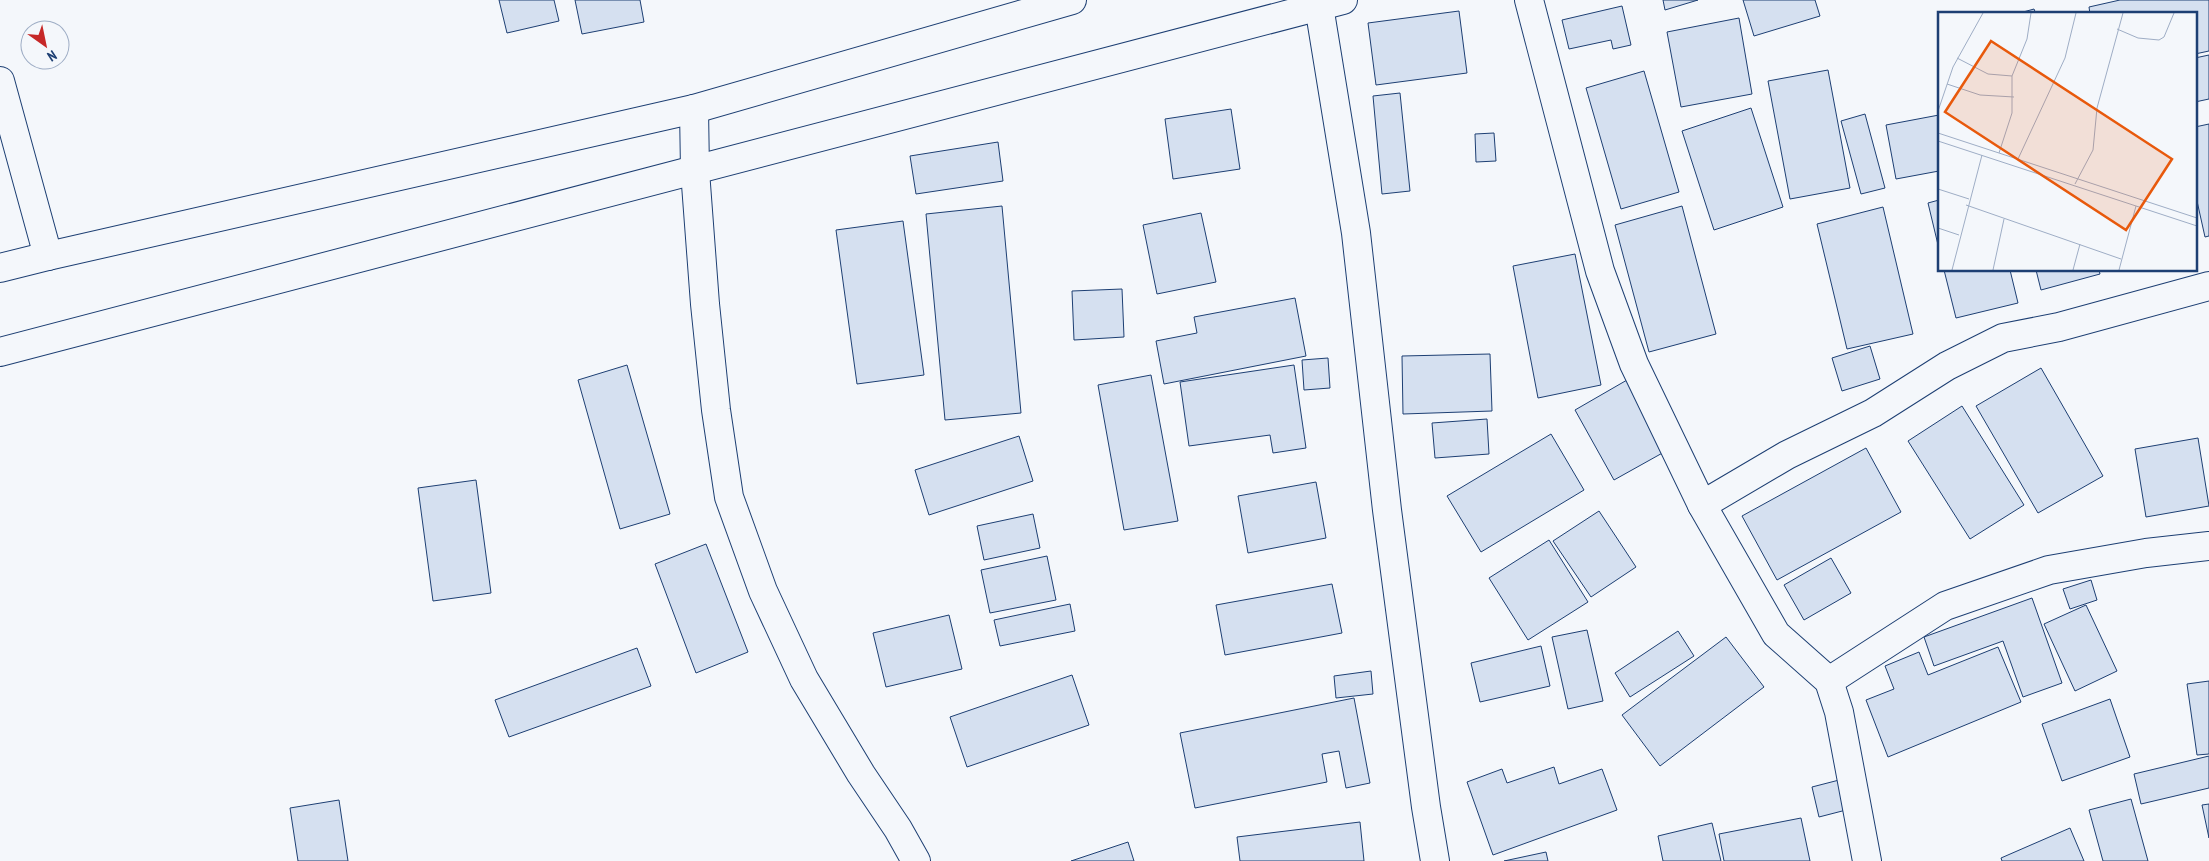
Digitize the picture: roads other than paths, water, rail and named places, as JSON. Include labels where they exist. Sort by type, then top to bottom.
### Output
[{"type":"street","points":[[0,268],[694,109],[1072,0]]},
{"type":"street","points":[[1529,0],[1600,271],[1634,364],[1702,505],[1776,634],[1830,681],[1839,712],[1867,861]]},
{"type":"street","points":[[0,352],[1331,3],[1388,520],[1424,797],[1435,861]]},
{"type":"street","points":[[0,81],[48,256]]},
{"type":"street","points":[[694,109],[695,171],[708,333],[716,410],[729,497],[763,591],[804,679],[916,861]]},
{"type":"street","points":[[1702,505],[1787,455],[1873,413],[1947,366],[2003,338],[2059,327],[2209,286]]},
{"type":"street","points":[[1830,681],[1945,606],[2049,570],[2146,553],[2209,546]]}]
